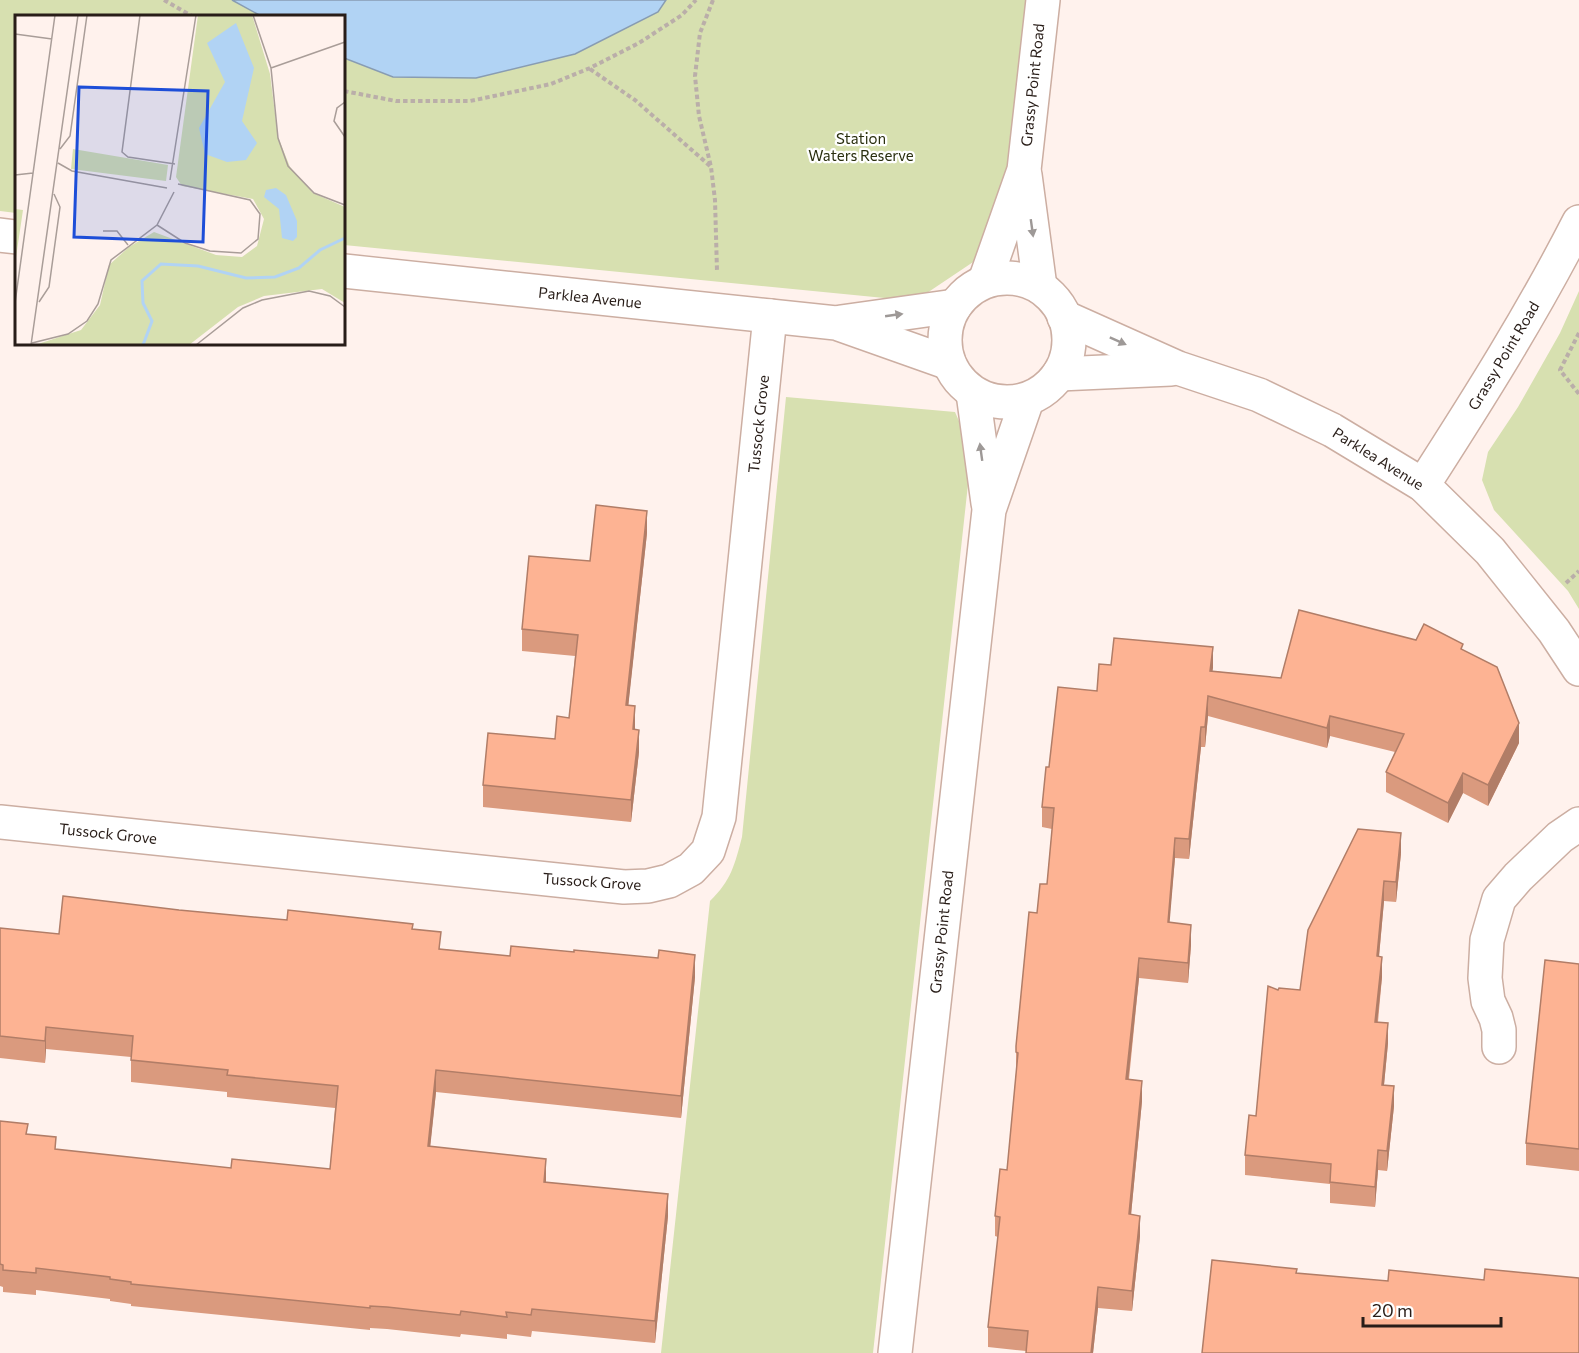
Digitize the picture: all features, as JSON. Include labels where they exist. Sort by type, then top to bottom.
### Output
[{"type":"street","name":"Grassy Point Road","points":[[985,281],[1024,170],[1043,0]]},
{"type":"street","name":"Grassy Point Road","points":[[1024,170],[1040,287]]},
{"type":"street","name":"Grassy Point Road","points":[[1423,486],[1543,292],[1579,222]]},
{"type":"street","points":[[0,235],[15,237]]},
{"type":"street","name":"Parklea Avenue","points":[[345,272],[836,323],[949,363]]},
{"type":"street","points":[[999,278],[1027,281],[1040,287],[1059,306],[1064,317],[1069,332],[1066,361],[1051,385],[1040,394],[1027,400],[1013,403],[986,400],[973,393],[954,374],[949,363],[944,333],[948,319],[955,306],[973,287],[985,281],[999,278]]},
{"type":"street","name":"Parklea Avenue","points":[[836,323],[955,306]]},
{"type":"street","name":"Tussock Grove","points":[[0,822],[624,887],[648,886],[669,881],[691,869],[708,851],[719,817],[770,316]]},
{"type":"street","name":"Parklea Avenue","points":[[1064,317],[1178,368],[1259,395],[1332,429],[1423,486],[1490,551],[1554,632],[1579,669]]},
{"type":"street","name":"Parklea Avenue","points":[[1059,374],[1178,368]]},
{"type":"street","name":"Grassy Point Road","points":[[973,393],[989,510]]},
{"type":"street","name":"Grassy Point Road","points":[[896,1353],[989,510],[1027,400]]},
{"type":"street","points":[[1499,1047],[1499,1030],[1488,1001],[1485,978],[1487,940],[1499,899],[1518,877],[1560,837],[1579,824]]},
{"type":"path","points":[[164,0],[190,15]]},
{"type":"path","points":[[345,91],[396,101],[470,101],[551,84],[639,44],[682,15],[696,0]]},
{"type":"path","points":[[713,0],[700,33],[695,76],[699,116],[711,166],[716,231],[716,311]]},
{"type":"path","points":[[590,68],[634,100],[711,166]]},
{"type":"path","points":[[1579,333],[1560,370],[1579,394]]},
{"type":"green space","name":"Station Waters Reserve","points":[[0,0],[1029,0],[1003,242],[915,301],[345,245],[345,15],[15,15],[15,213],[0,211]]},
{"type":"green space","points":[[1579,291],[1579,609],[1568,591],[1494,510],[1482,480],[1488,452],[1518,407],[1560,333]]},
{"type":"green space","points":[[786,397],[955,412],[962,428],[970,466],[873,1353],[661,1353],[710,901],[731,872],[742,837]]},
{"type":"water","points":[[232,0],[666,0],[658,12],[575,54],[476,78],[393,77],[345,58],[345,15],[259,15]]},
{"type":"building","points":[[596,505],[647,511],[626,705],[635,706],[633,729],[639,730],[631,800],[483,785],[488,733],[555,739],[557,716],[569,718],[578,635],[522,629],[529,556],[590,561]]},
{"type":"building","points":[[1299,610],[1416,640],[1424,624],[1463,644],[1461,649],[1497,667],[1519,723],[1488,785],[1463,773],[1448,803],[1386,772],[1404,734],[1330,716],[1327,728],[1208,696],[1205,727],[1201,727],[1189,839],[1175,838],[1168,922],[1191,925],[1188,963],[1139,958],[1126,1079],[1142,1081],[1129,1214],[1140,1216],[1132,1291],[1098,1287],[1091,1353],[1026,1353],[1028,1331],[988,1327],[1000,1217],[995,1216],[1000,1169],[1007,1170],[1029,912],[1037,913],[1040,884],[1047,884],[1054,808],[1042,807],[1058,687],[1097,691],[1099,664],[1111,665],[1114,638],[1213,647],[1210,671],[1281,678]]},
{"type":"building","points":[[1358,829],[1401,833],[1396,882],[1384,881],[1377,956],[1382,957],[1375,1022],[1388,1023],[1382,1085],[1394,1086],[1387,1151],[1378,1150],[1375,1187],[1330,1182],[1331,1164],[1245,1155],[1249,1115],[1256,1116],[1268,986],[1278,990],[1279,988],[1300,990],[1308,930]]},
{"type":"building","points":[[63,896],[287,920],[288,910],[413,924],[412,929],[441,932],[439,949],[510,956],[511,946],[658,958],[659,950],[695,955],[681,1096],[436,1070],[428,1146],[546,1159],[544,1182],[668,1194],[655,1321],[532,1309],[531,1315],[506,1312],[507,1317],[461,1311],[460,1315],[387,1307],[370,1306],[370,1308],[131,1284],[131,1282],[110,1279],[110,1277],[36,1268],[36,1273],[3,1270],[3,1265],[0,1264],[0,1121],[28,1124],[26,1134],[56,1137],[55,1149],[231,1168],[232,1159],[330,1169],[338,1086],[227,1075],[228,1070],[131,1060],[133,1036],[46,1027],[45,1041],[0,1036],[0,928],[59,934]]},
{"type":"building","points":[[1545,960],[1579,964],[1579,1149],[1526,1143]]},
{"type":"building","points":[[1212,1260],[1297,1269],[1296,1273],[1388,1281],[1389,1270],[1484,1280],[1485,1269],[1579,1278],[1579,1353],[1202,1353]]}]
